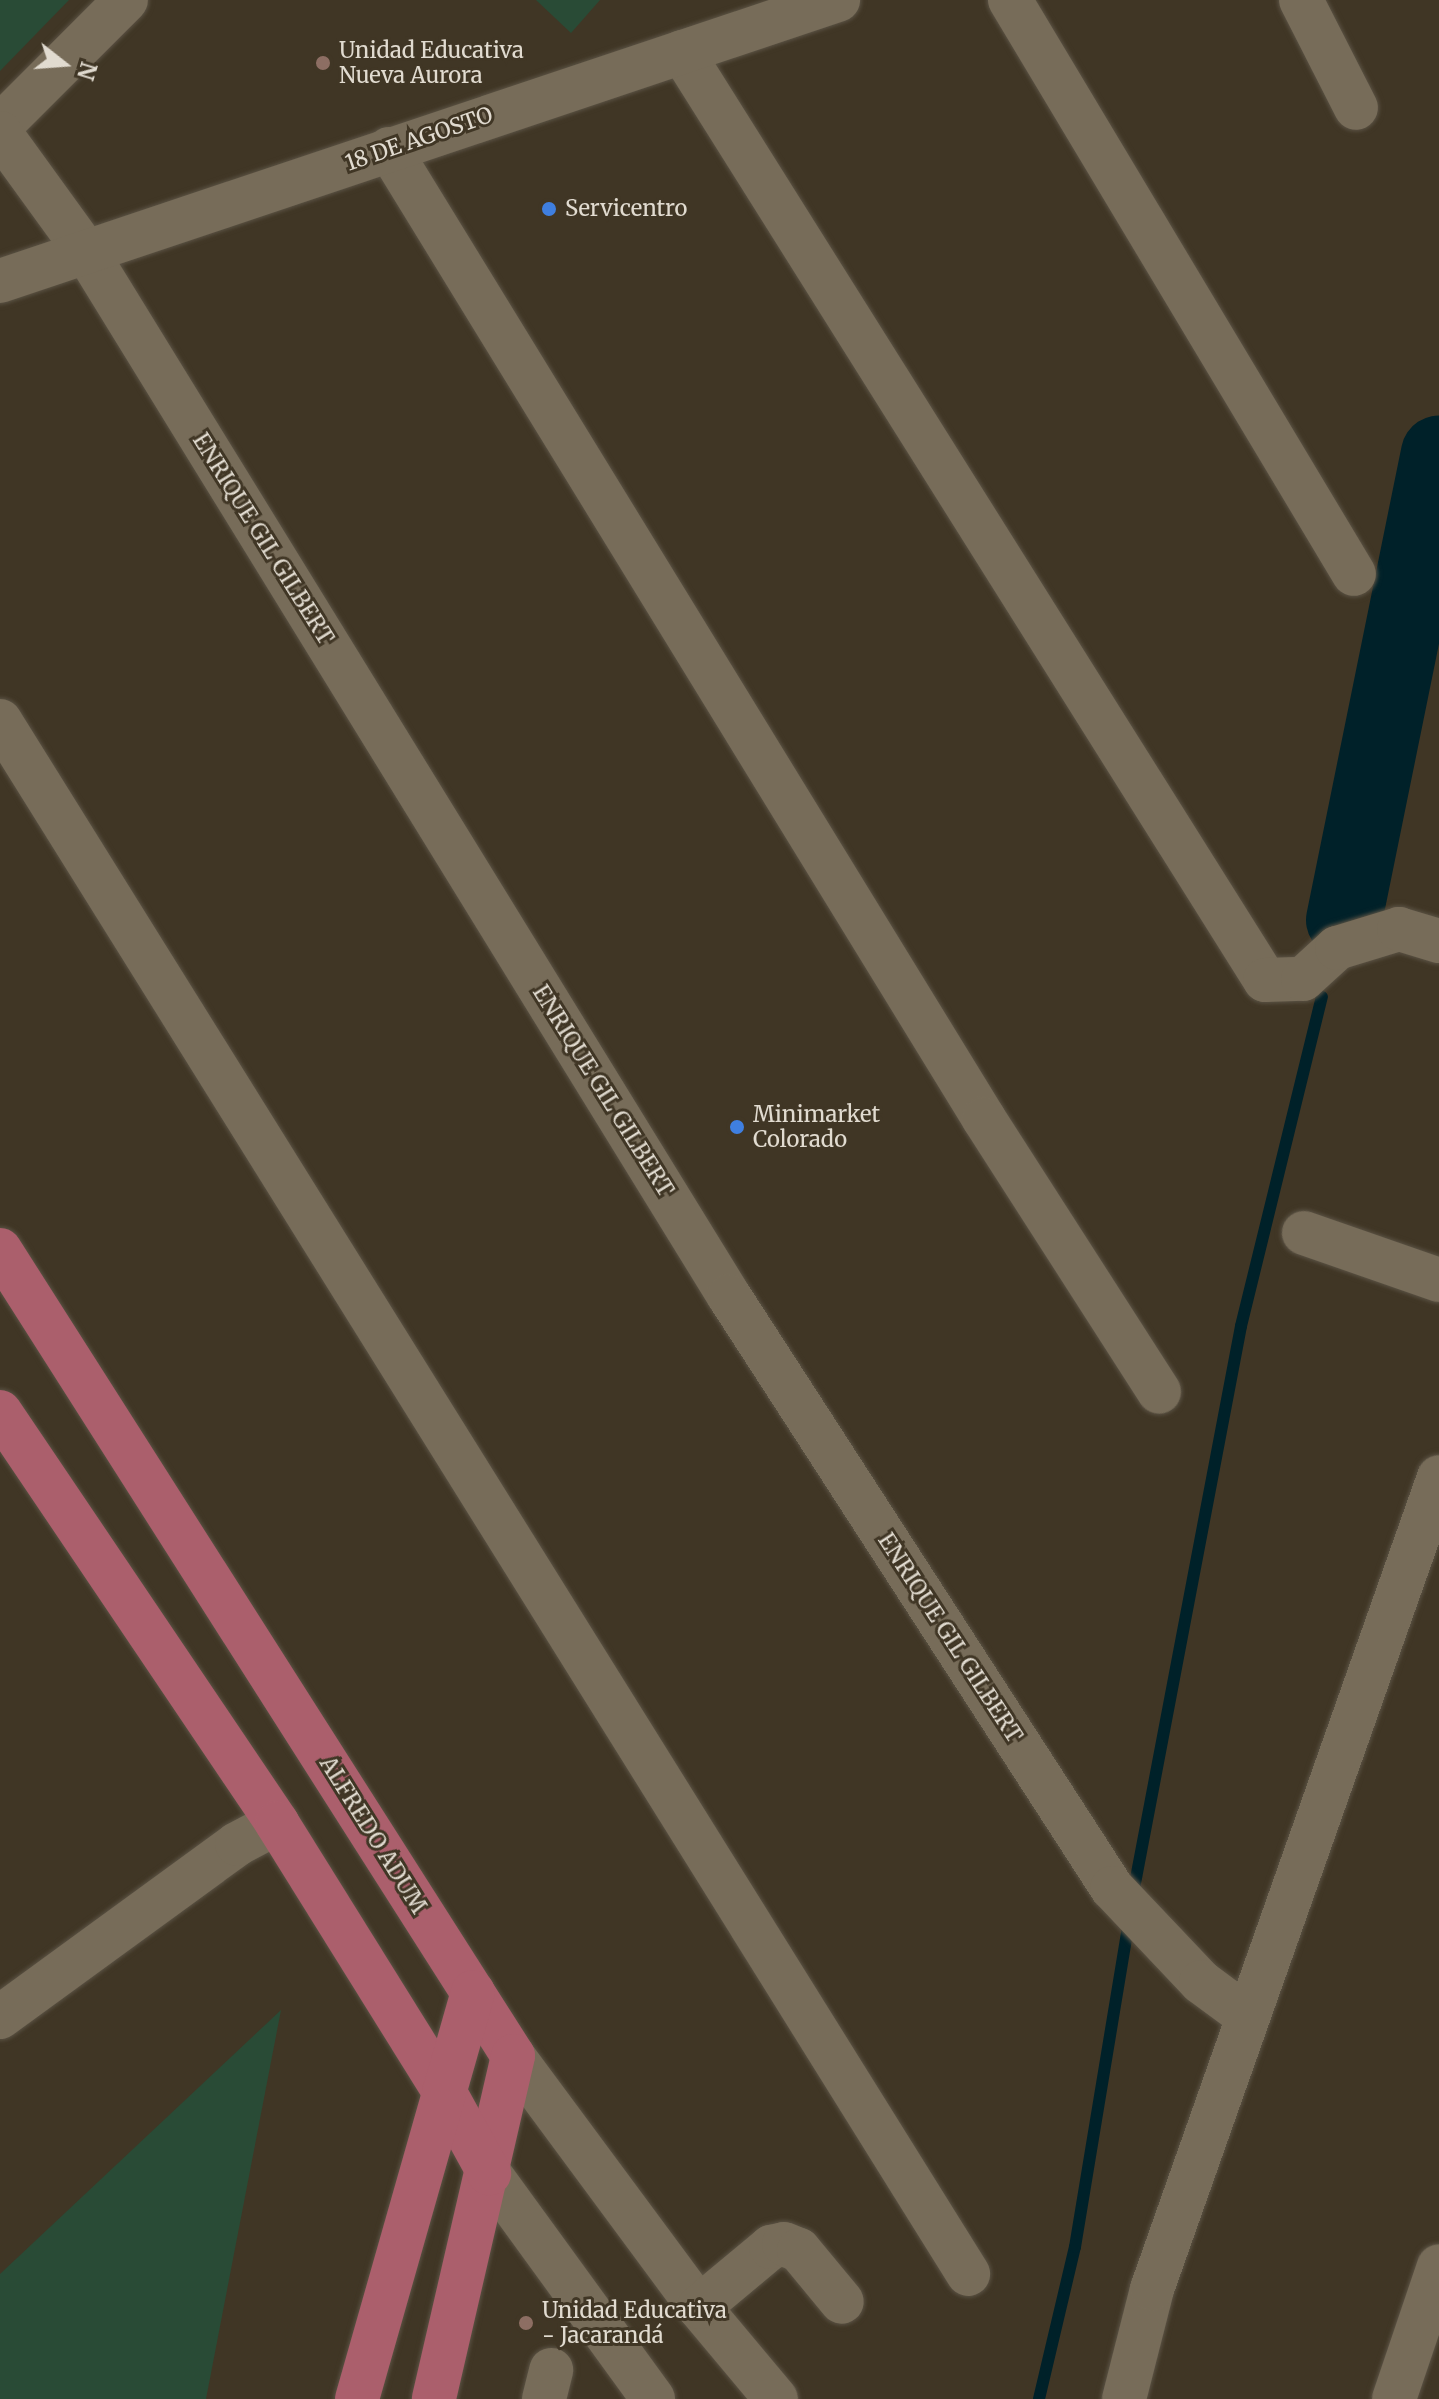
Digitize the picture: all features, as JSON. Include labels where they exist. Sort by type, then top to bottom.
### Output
[{"type":"main road","name":"ALFREDO ADUM","points":[[0,1250],[513,2056]]},
{"type":"main road","points":[[0,1412],[277,1823],[444,2091],[489,2173]]},
{"type":"main road","points":[[357,2399],[473,1992]]},
{"type":"main road","points":[[434,2399],[489,2173],[513,2056]]},
{"type":"street","points":[[0,126],[126,0]]},
{"type":"street","name":"18 DE AGOSTO","points":[[0,281],[838,0]]},
{"type":"street","points":[[1010,0],[1354,574]]},
{"type":"street","points":[[1301,0],[1356,108]]},
{"type":"street","points":[[682,52],[1265,980],[1303,979],[1337,948],[1399,929],[1439,941]]},
{"type":"street","name":"ENRIQUE GIL GILBERT","points":[[0,133],[87,253],[729,1296],[1112,1888],[1201,1982],[1247,2016]]},
{"type":"street","points":[[389,149],[984,1119],[1159,1392]]},
{"type":"street","points":[[0,721],[968,2274]]},
{"type":"street","points":[[1304,1233],[1439,1280]]},
{"type":"street","points":[[1124,2399],[1152,2289],[1439,1477]]},
{"type":"street","points":[[0,2017],[237,1844],[277,1823]]},
{"type":"street","name":"ALFREDO ADUM","points":[[513,2056],[699,2307],[776,2399]]},
{"type":"street","points":[[489,2173],[653,2399]]},
{"type":"street","points":[[699,2307],[771,2247],[784,2244],[799,2250],[842,2302]]},
{"type":"street","points":[[1394,2399],[1439,2266]]},
{"type":"green space","points":[[0,0],[69,0],[0,71]]},
{"type":"green space","points":[[536,0],[600,0],[571,33]]},
{"type":"green space","points":[[281,2010],[206,2399],[0,2399],[0,2274]]},
{"type":"waterway","points":[[1344,920],[1439,454]]},
{"type":"waterway","points":[[1133,1894],[1241,1326],[1322,997]]},
{"type":"waterway","points":[[1039,2399],[1075,2247],[1129,1920]]},
{"type":"place","name":"Unidad Educativa Nueva Aurora","points":[[323,63]]},
{"type":"place","name":"Servicentro","points":[[549,209]]},
{"type":"place","name":"Minimarket Colorado","points":[[737,1127]]},
{"type":"place","name":"Unidad Educativa - Jacarandá","points":[[526,2323]]}]
